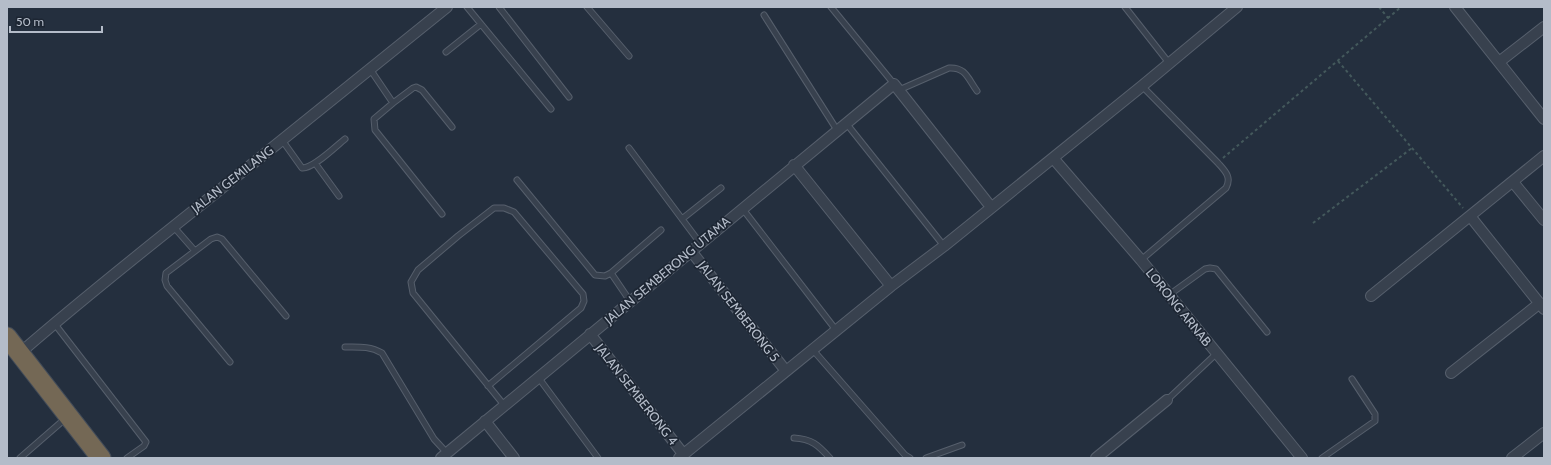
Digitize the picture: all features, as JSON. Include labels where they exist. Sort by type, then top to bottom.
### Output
[{"type":"highway","points":[[7,337],[68,416],[97,457]]},
{"type":"street","name":"JALAN GEMILANG","points":[[20,353],[54,323],[447,7]]},
{"type":"street","points":[[683,457],[836,330],[944,246],[1237,7]]},
{"type":"street","points":[[1455,7],[1544,119]]},
{"type":"street","points":[[1499,62],[1544,27]]},
{"type":"street","name":"JALAN SEMBERONG UTAMA","points":[[444,456],[846,122],[897,87]]},
{"type":"street","points":[[897,87],[991,207]]},
{"type":"street","points":[[1371,296],[1544,156]]},
{"type":"street","name":"LORONG ARNAB","points":[[1053,158],[1141,260],[1302,458]]},
{"type":"street","points":[[794,165],[891,286]]},
{"type":"street","points":[[1512,182],[1544,220]]},
{"type":"street","points":[[1451,373],[1542,306],[1470,216]]},
{"type":"street","name":"JALAN SEMBERONG 5","points":[[691,251],[786,371]]},
{"type":"street","name":"JALAN SEMBERONG 4","points":[[590,334],[683,457]]},
{"type":"street","points":[[1096,458],[1167,400]]},
{"type":"street","points":[[485,421],[514,458]]},
{"type":"street","points":[[1512,458],[1544,433]]},
{"type":"lane","points":[[466,7],[551,109]]},
{"type":"lane","points":[[499,7],[569,97]]},
{"type":"lane","points":[[587,7],[629,56]]},
{"type":"lane","points":[[831,7],[897,87],[949,68],[956,68],[962,70],[976,91]]},
{"type":"lane","points":[[1125,7],[1169,63]]},
{"type":"lane","points":[[764,15],[837,130]]},
{"type":"lane","points":[[446,52],[481,24]]},
{"type":"lane","points":[[370,69],[393,103]]},
{"type":"lane","points":[[1141,260],[1226,188],[1229,178],[1218,163],[1142,86]]},
{"type":"lane","points":[[442,214],[375,130],[374,119],[393,103],[416,87],[422,90],[452,127]]},
{"type":"lane","points":[[846,122],[944,246]]},
{"type":"lane","points":[[282,140],[302,168],[305,168],[345,138]]},
{"type":"lane","points":[[629,148],[700,243]]},
{"type":"lane","points":[[315,162],[339,196]]},
{"type":"lane","points":[[517,180],[595,275],[605,276],[611,273],[661,230]]},
{"type":"lane","points":[[682,219],[721,188]]},
{"type":"lane","points":[[488,386],[581,308],[584,301],[583,294],[514,212],[504,208],[494,208],[458,236],[418,270],[411,282],[413,293],[488,386],[504,405]]},
{"type":"lane","points":[[742,208],[836,330]]},
{"type":"lane","points":[[174,226],[195,251]]},
{"type":"lane","points":[[230,362],[167,286],[165,280],[166,273],[211,239],[217,237],[222,239],[286,316]]},
{"type":"lane","points":[[1169,295],[1205,269],[1210,268],[1216,270],[1267,332]]},
{"type":"lane","points":[[611,273],[630,301]]},
{"type":"lane","points":[[54,323],[146,442],[144,446],[127,458]]},
{"type":"lane","points":[[345,347],[364,346],[382,353],[444,456]]},
{"type":"lane","points":[[813,350],[905,455],[910,458]]},
{"type":"lane","points":[[1167,400],[1217,353]]},
{"type":"lane","points":[[538,377],[598,458]]},
{"type":"lane","points":[[1322,458],[1374,421],[1375,414],[1352,379]]},
{"type":"lane","points":[[20,458],[68,416]]},
{"type":"lane","points":[[794,438],[806,438],[819,446],[830,458]]},
{"type":"lane","points":[[926,458],[962,445]]},
{"type":"path","points":[[1379,7],[1388,18]]},
{"type":"path","points":[[1218,163],[1402,7]]},
{"type":"path","points":[[1338,61],[1470,216]]},
{"type":"path","points":[[1313,223],[1412,148]]}]
